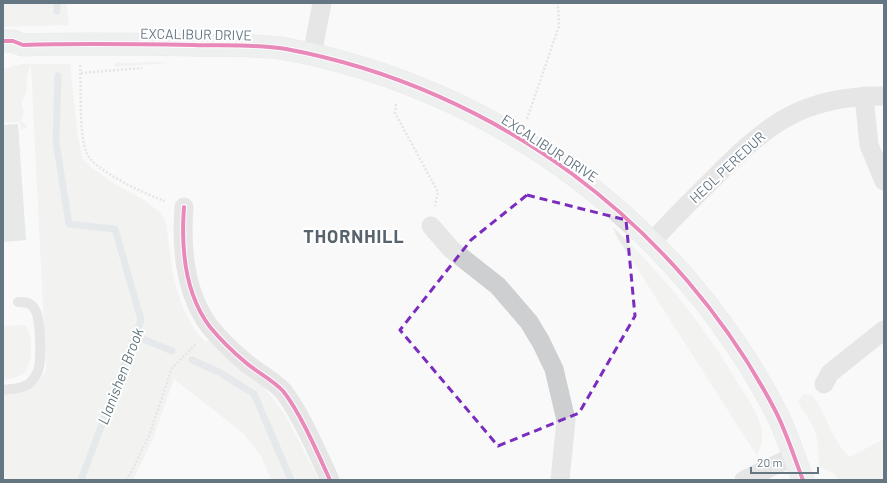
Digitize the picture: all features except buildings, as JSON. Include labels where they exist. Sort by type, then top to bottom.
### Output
[{"type":"street","points":[[312,55],[322,3]]},
{"type":"street","name":"EXCALIBUR DRIVE","points":[[3,56],[13,53],[13,43],[258,46],[284,49],[362,69],[432,94],[460,106],[521,138],[595,190],[652,242],[697,291],[737,348],[775,412],[803,480]]},
{"type":"street","points":[[864,96],[869,145],[884,181]]},
{"type":"street","name":"HEOL PEREDUR","points":[[652,242],[732,158],[752,140],[772,126],[814,105],[836,99],[864,96],[884,96]]},
{"type":"street","points":[[184,207],[183,226],[187,272],[198,309],[210,327],[249,366],[283,392],[307,433],[330,480]]},
{"type":"street","points":[[431,226],[451,249],[498,286],[529,322],[541,342],[554,369],[566,420],[560,480]]},
{"type":"street","points":[[824,384],[830,373],[884,330]]},
{"type":"street","points":[[744,480],[794,456]]},
{"type":"lane","points":[[3,390],[18,388],[29,383],[35,377],[39,367],[38,318],[35,308],[28,302],[18,302]]},
{"type":"path","points":[[521,138],[559,26],[558,3]]},
{"type":"path","points":[[80,65],[84,140],[87,155],[115,178],[135,189],[149,196],[184,207]]},
{"type":"path","points":[[81,72],[147,68]]},
{"type":"path","points":[[396,102],[395,113],[438,192],[431,226]]},
{"type":"path","points":[[127,480],[149,436],[172,368],[195,346],[210,327]]},
{"type":"highlighted area","points":[[527,195],[626,220],[635,316],[579,413],[498,446],[400,330],[471,240]]},
{"type":"shaded area","points":[[3,3],[66,3],[69,25],[3,27]]},
{"type":"shaded area","points":[[115,63],[168,63],[115,67]]},
{"type":"shaded area","points":[[21,64],[70,64],[78,137],[83,159],[92,168],[115,184],[144,200],[160,212],[166,222],[173,276],[183,308],[195,330],[205,342],[209,340],[264,387],[287,418],[319,480],[271,480],[261,456],[244,434],[174,379],[153,439],[133,480],[3,480],[3,395],[18,394],[28,390],[37,383],[46,371],[31,65],[27,75],[26,94],[21,101],[24,112],[21,121],[28,127],[21,130],[20,122],[3,123],[3,69]]},
{"type":"shaded area","points":[[613,227],[650,264],[683,303],[713,344],[751,404],[757,415],[762,432],[761,444],[757,456],[617,237]]},
{"type":"shaded area","points":[[25,325],[28,329],[31,341],[31,354],[28,367],[21,375],[3,380],[3,326]]},
{"type":"shaded area","points":[[804,394],[812,395],[834,436],[850,457],[884,439],[884,480],[837,480],[836,475],[819,466],[816,434],[798,400]]},
{"type":"waterway","name":"Llanishen Brook","points":[[57,3],[57,11]]},
{"type":"waterway","name":"Llanishen Brook","points":[[58,76],[56,142],[69,224],[115,229],[141,320],[81,480]]},
{"type":"waterway","points":[[136,336],[172,351]]},
{"type":"waterway","points":[[192,360],[219,372],[254,394],[291,480]]},
{"type":"cycle path","points":[[3,41],[13,41],[23,45],[108,44],[263,46],[286,49],[363,68],[437,96],[507,131],[573,174],[633,224],[687,281],[735,344],[776,412],[803,480]]},
{"type":"cycle path","points":[[184,207],[183,238],[186,270],[195,300],[202,314],[210,327],[231,349],[283,391],[296,410],[330,480]]},
{"type":"district","name":"THORNHILL","points":[[354,236]]}]
